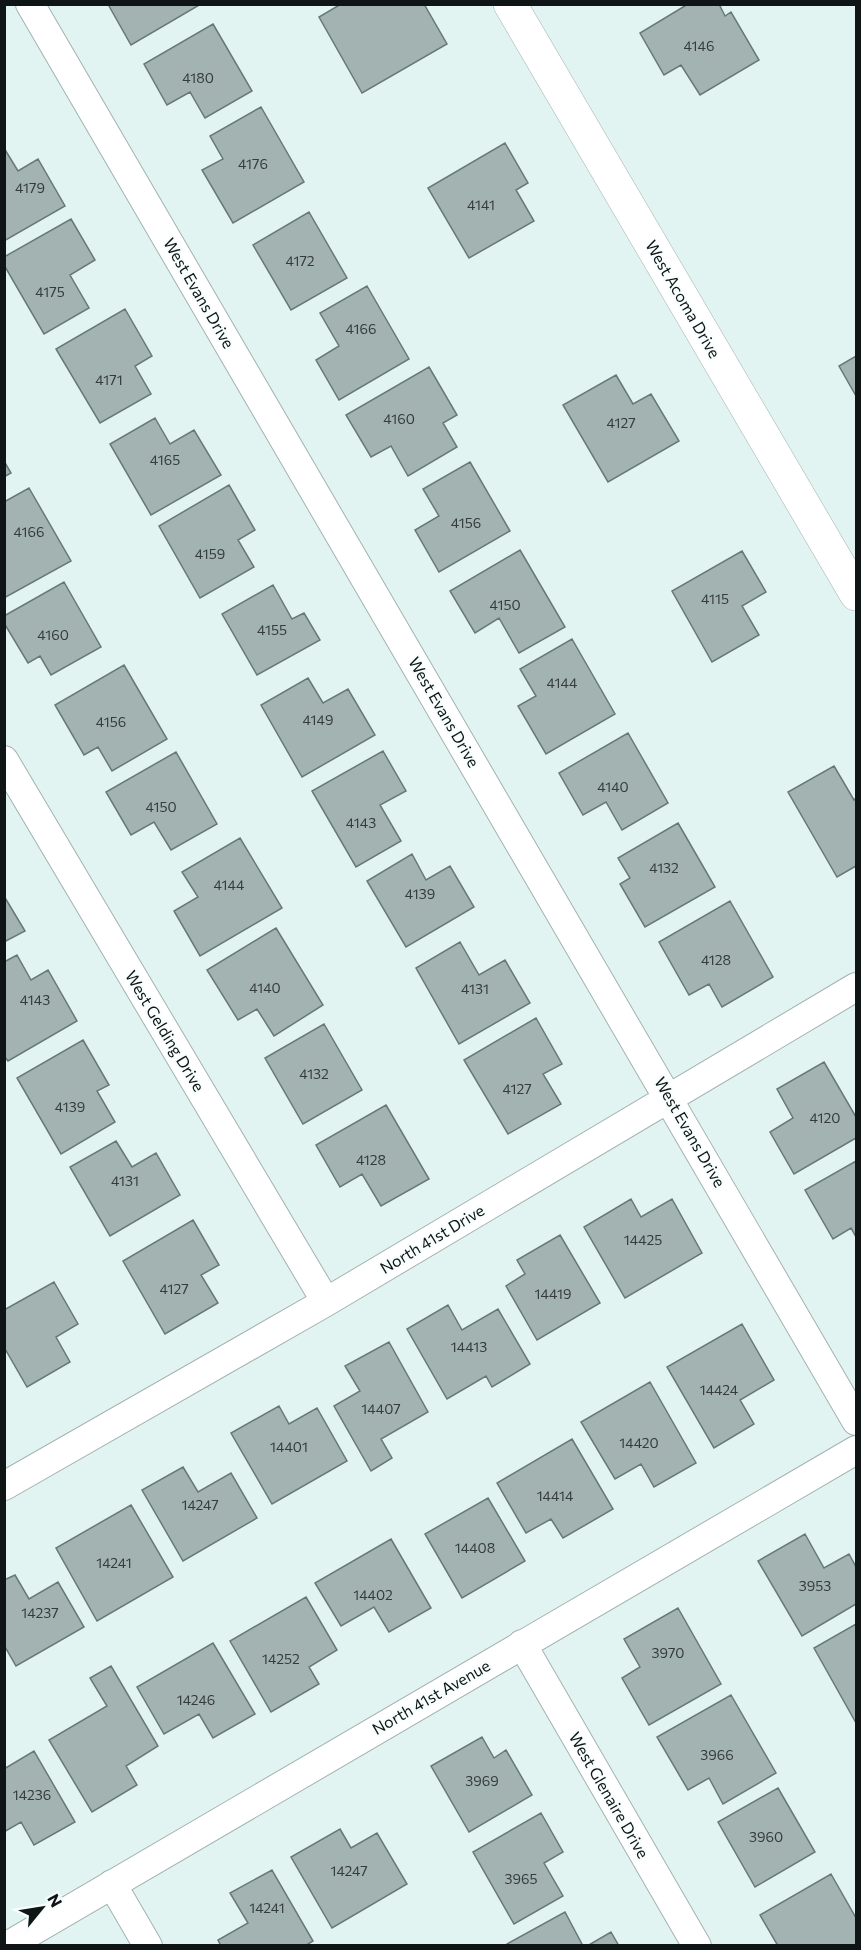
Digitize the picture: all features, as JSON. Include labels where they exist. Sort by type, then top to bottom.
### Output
[{"type":"street","name":"West Evans Drive","points":[[30,4],[670,1098],[856,1421]]},
{"type":"street","name":"West Acoma Drive","points":[[510,4],[856,594]]},
{"type":"street","name":"West Gelding Drive","points":[[4,759],[326,1302]]},
{"type":"street","name":"North 41st Drive","points":[[4,1486],[326,1302],[856,987]]},
{"type":"street","name":"North 41st Avenue","points":[[7,1946],[856,1450]]},
{"type":"street","name":"West Glenaire Drive","points":[[522,1644],[697,1946]]},
{"type":"street","points":[[112,1884],[148,1946]]},
{"type":"building","points":[[112,4],[201,4],[131,45],[109,6]]},
{"type":"building","points":[[341,4],[424,4],[447,44],[362,93],[319,17]]},
{"type":"building","points":[[688,4],[719,4],[725,16],[731,12],[759,60],[700,95],[681,65],[664,75],[640,33]]},
{"type":"building","points":[[213,24],[252,91],[205,118],[190,92],[167,105],[144,64]]},
{"type":"building","points":[[261,107],[304,182],[233,223],[202,170],[223,159],[210,136]]},
{"type":"building","points":[[505,143],[528,183],[516,190],[534,221],[469,258],[428,188]]},
{"type":"building","points":[[4,148],[18,171],[38,159],[65,206],[4,241]]},
{"type":"building","points":[[309,212],[347,278],[291,310],[253,245]]},
{"type":"building","points":[[71,219],[95,260],[70,275],[89,308],[44,334],[4,265],[4,257]]},
{"type":"building","points":[[367,286],[409,359],[339,400],[316,360],[339,346],[320,313]]},
{"type":"building","points":[[125,309],[152,356],[135,366],[151,394],[100,423],[56,349]]},
{"type":"building","points":[[856,356],[856,396],[839,366]]},
{"type":"building","points":[[429,367],[457,415],[443,423],[457,447],[408,476],[391,446],[371,457],[346,415]]},
{"type":"building","points":[[616,375],[633,404],[651,394],[679,441],[608,482],[563,405]]},
{"type":"building","points":[[155,418],[170,444],[194,430],[221,475],[151,515],[110,444]]},
{"type":"building","points":[[4,461],[11,473],[4,477]]},
{"type":"building","points":[[470,462],[510,531],[439,572],[415,530],[439,516],[423,489]]},
{"type":"building","points":[[229,485],[255,530],[238,540],[254,567],[200,598],[159,526]]},
{"type":"building","points":[[29,488],[71,561],[4,598],[4,502]]},
{"type":"building","points":[[520,550],[565,627],[519,653],[499,618],[475,633],[450,591]]},
{"type":"building","points":[[742,551],[766,592],[742,606],[759,635],[712,662],[672,591]]},
{"type":"building","points":[[64,582],[101,647],[51,675],[40,656],[28,663],[4,623],[4,616]]},
{"type":"building","points":[[273,585],[292,619],[304,613],[320,640],[257,675],[222,614]]},
{"type":"building","points":[[572,639],[615,714],[546,754],[518,706],[536,696],[520,669]]},
{"type":"building","points":[[124,665],[167,739],[112,771],[98,747],[84,755],[55,705]]},
{"type":"building","points":[[308,678],[323,703],[348,689],[375,735],[302,777],[261,705]]},
{"type":"building","points":[[628,733],[668,803],[622,830],[606,802],[583,815],[559,773]]},
{"type":"building","points":[[383,751],[406,791],[380,805],[401,841],[356,867],[312,791]]},
{"type":"building","points":[[176,752],[217,824],[171,850],[154,822],[131,835],[106,792]]},
{"type":"building","points":[[834,766],[854,800],[856,798],[856,866],[837,877],[788,792]]},
{"type":"building","points":[[678,823],[715,887],[645,927],[620,884],[630,878],[618,858]]},
{"type":"building","points":[[240,838],[282,908],[200,956],[174,911],[198,897],[182,872]]},
{"type":"building","points":[[412,854],[426,880],[450,866],[474,907],[406,947],[367,881]]},
{"type":"building","points":[[4,896],[25,931],[4,942]]},
{"type":"building","points":[[730,901],[773,977],[722,1007],[709,984],[689,995],[659,942]]},
{"type":"building","points":[[276,928],[323,1005],[274,1036],[257,1009],[238,1020],[207,970]]},
{"type":"building","points":[[460,942],[479,975],[505,960],[530,1003],[459,1044],[416,968]]},
{"type":"building","points":[[17,955],[31,980],[48,970],[77,1021],[8,1061],[4,1056],[4,962]]},
{"type":"building","points":[[536,1018],[562,1064],[543,1074],[561,1104],[508,1134],[464,1060]]},
{"type":"building","points":[[324,1024],[362,1090],[303,1124],[265,1058]]},
{"type":"building","points":[[83,1040],[109,1085],[97,1091],[115,1122],[61,1154],[17,1078]]},
{"type":"building","points":[[824,1062],[856,1117],[856,1138],[794,1174],[770,1132],[793,1118],[777,1089]]},
{"type":"building","points":[[386,1105],[429,1179],[381,1206],[362,1174],[340,1187],[316,1145]]},
{"type":"building","points":[[116,1141],[132,1167],[156,1153],[180,1195],[110,1236],[70,1167]]},
{"type":"building","points":[[856,1161],[856,1237],[851,1228],[833,1239],[805,1190]]},
{"type":"building","points":[[631,1199],[641,1217],[672,1199],[702,1253],[625,1298],[584,1227]]},
{"type":"building","points":[[193,1220],[219,1265],[201,1275],[218,1303],[165,1334],[123,1261]]},
{"type":"building","points":[[560,1235],[600,1303],[537,1340],[506,1286],[525,1274],[517,1260]]},
{"type":"building","points":[[54,1282],[78,1324],[56,1337],[70,1362],[27,1387],[4,1347],[4,1310]]},
{"type":"building","points":[[448,1305],[462,1330],[498,1309],[530,1364],[492,1387],[486,1376],[447,1399],[407,1329]]},
{"type":"building","points":[[742,1324],[774,1380],[740,1400],[754,1424],[714,1448],[667,1367]]},
{"type":"building","points":[[389,1342],[428,1412],[381,1439],[392,1458],[371,1471],[334,1406],[360,1391],[345,1366]]},
{"type":"building","points":[[650,1382],[696,1463],[654,1487],[641,1464],[615,1479],[581,1422]]},
{"type":"building","points":[[279,1406],[289,1424],[317,1408],[347,1461],[272,1504],[231,1433]]},
{"type":"building","points":[[572,1439],[613,1509],[563,1538],[551,1519],[526,1533],[497,1483]]},
{"type":"building","points":[[183,1467],[198,1492],[231,1473],[257,1518],[183,1561],[142,1490]]},
{"type":"building","points":[[488,1498],[525,1561],[462,1598],[425,1534]]},
{"type":"building","points":[[131,1505],[173,1577],[97,1621],[56,1548]]},
{"type":"building","points":[[805,1534],[824,1568],[849,1554],[856,1567],[856,1604],[802,1636],[758,1561]]},
{"type":"building","points":[[391,1539],[431,1608],[389,1632],[374,1607],[341,1626],[315,1583]]},
{"type":"building","points":[[15,1575],[29,1599],[58,1582],[84,1627],[16,1666],[4,1645],[4,1580]]},
{"type":"building","points":[[306,1597],[337,1650],[309,1667],[319,1684],[271,1712],[230,1641]]},
{"type":"building","points":[[678,1608],[721,1684],[649,1725],[622,1678],[640,1667],[624,1639]]},
{"type":"building","points":[[856,1624],[856,1723],[814,1648]]},
{"type":"building","points":[[213,1643],[255,1714],[213,1738],[199,1714],[164,1734],[137,1687]]},
{"type":"building","points":[[111,1666],[158,1746],[126,1766],[137,1785],[92,1812],[49,1740],[107,1706],[90,1678]]},
{"type":"building","points":[[731,1695],[776,1773],[723,1804],[709,1778],[688,1790],[657,1737]]},
{"type":"building","points":[[482,1737],[494,1758],[506,1750],[532,1795],[469,1832],[431,1766]]},
{"type":"building","points":[[34,1751],[75,1822],[34,1845],[21,1822],[4,1832],[4,1769]]},
{"type":"building","points":[[778,1788],[815,1852],[755,1887],[718,1822]]},
{"type":"building","points":[[541,1813],[563,1852],[544,1863],[563,1896],[514,1924],[473,1852]]},
{"type":"building","points":[[340,1829],[351,1848],[377,1833],[407,1884],[332,1928],[291,1857]]},
{"type":"building","points":[[272,1870],[313,1941],[305,1946],[221,1946],[218,1940],[248,1923],[230,1893]]},
{"type":"building","points":[[831,1874],[856,1918],[856,1946],[778,1946],[760,1915]]},
{"type":"building","points":[[565,1912],[583,1946],[508,1946],[507,1944]]},
{"type":"building","points":[[611,1932],[619,1946],[587,1946]]}]
